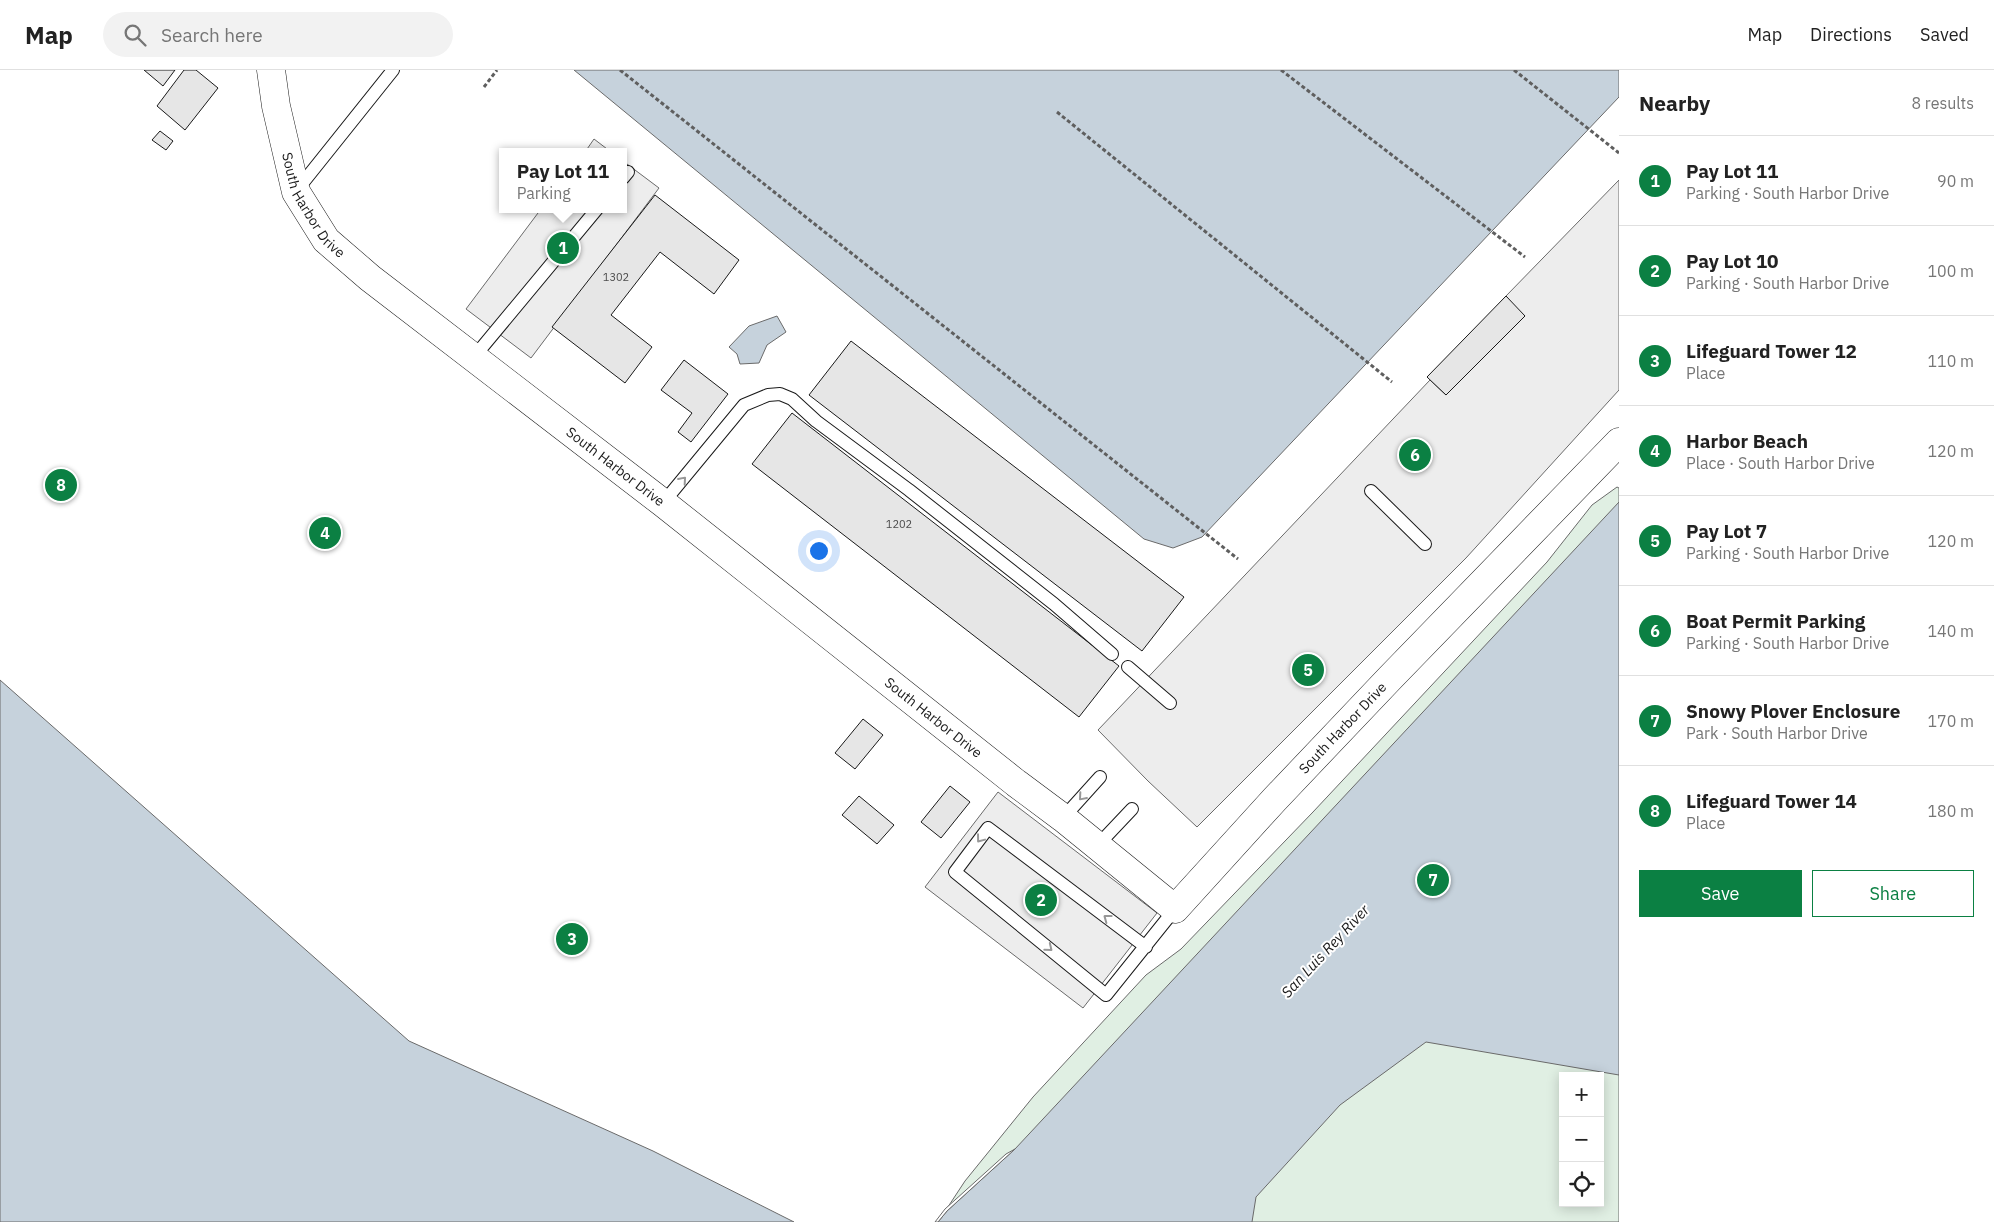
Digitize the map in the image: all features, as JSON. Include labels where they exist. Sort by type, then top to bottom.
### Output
[{"type":"street","name":"South Harbor Drive","points":[[271,70],[276,106],[296,192],[326,240],[370,278],[663,503],[1016,783],[1064,818],[1176,909],[1275,799],[1619,442]]},
{"type":"lane","points":[[296,192],[393,70]]},
{"type":"lane","points":[[474,357],[594,213]]},
{"type":"lane","points":[[663,503],[744,405],[768,395],[780,394],[792,398],[816,421],[909,490],[1054,604],[1112,654]]},
{"type":"lane","points":[[1371,491],[1424,544]]},
{"type":"lane","points":[[1128,666],[1170,703]]},
{"type":"lane","points":[[1064,818],[1100,777]]},
{"type":"lane","points":[[1097,846],[1132,809]]},
{"type":"lane","points":[[1146,947],[988,828],[955,872],[1106,995],[1146,947],[1176,909]]},
{"type":"path","points":[[484,87],[497,70]]},
{"type":"path","points":[[620,70],[1238,559]]},
{"type":"path","points":[[1281,70],[1525,256]]},
{"type":"path","points":[[1514,70],[1619,153]]},
{"type":"path","points":[[1057,112],[1392,382]]},
{"type":"green space","points":[[1617,487],[1619,488],[1619,1222],[938,1222],[965,1181],[1033,1097],[1146,975],[1181,949],[1313,812],[1547,562],[1592,505]]},
{"type":"shaded area","points":[[594,139],[606,148],[588,148]]},
{"type":"shaded area","points":[[627,164],[659,188],[531,358],[466,309],[538,213],[627,213]]},
{"type":"shaded area","points":[[1619,180],[1619,390],[1466,558],[1197,827],[1098,730],[1430,380],[1446,395],[1506,296]]},
{"type":"shaded area","points":[[998,792],[1157,913],[1083,1008],[925,887]]},
{"type":"water","points":[[574,70],[1619,70],[1619,97],[1202,537],[1173,548],[1144,539]]},
{"type":"water","points":[[777,316],[786,332],[767,345],[759,363],[740,364],[737,354],[729,347],[749,326]]},
{"type":"water","name":"San Luis Rey River","points":[[1619,502],[1619,1075],[1426,1042],[1340,1105],[1256,1197],[1252,1222],[938,1222],[947,1211],[1015,1149]]},
{"type":"water","points":[[0,680],[409,1041],[653,1151],[794,1222],[0,1222]]},
{"type":"pier","points":[[1015,1149],[947,1211],[938,1222],[935,1222],[945,1209],[1006,1154]]},
{"type":"building","points":[[144,70],[175,70],[163,86]]},
{"type":"building","points":[[184,70],[196,70],[218,88],[185,130],[157,106]]},
{"type":"building","points":[[160,131],[173,141],[166,150],[152,140]]},
{"type":"building","points":[[655,195],[739,260],[714,294],[660,252],[611,315],[652,347],[625,383],[552,327]]},
{"type":"building","points":[[1506,296],[1525,316],[1446,395],[1427,377]]},
{"type":"building","points":[[851,341],[1184,597],[1142,651],[809,395]]},
{"type":"building","points":[[684,360],[728,394],[691,442],[678,432],[692,413],[661,390]]},
{"type":"building","points":[[792,413],[1119,666],[1079,717],[752,464]]},
{"type":"building","points":[[60,473],[74,483],[61,499],[49,487]]},
{"type":"building","points":[[863,719],[883,735],[855,769],[835,753]]},
{"type":"building","points":[[950,786],[970,802],[941,838],[921,822]]},
{"type":"building","points":[[859,796],[894,825],[877,844],[842,815]]},
{"type":"building","points":[[571,927],[583,938],[574,950],[560,940]]},
{"type":"place","name":"Pay Lot 11","points":[[563,248]]},
{"type":"place","name":"Boat Permit Parking","points":[[1415,455]]},
{"type":"place","name":"Lifeguard Tower 14","points":[[61,485]]},
{"type":"place","name":"Harbor Beach","points":[[325,533]]},
{"type":"place","name":"Pay Lot 7","points":[[1308,670]]},
{"type":"place","name":"Snowy Plover Enclosure","points":[[1433,880]]},
{"type":"place","name":"Pay Lot 10","points":[[1041,900]]},
{"type":"place","name":"Lifeguard Tower 12","points":[[572,939]]}]
